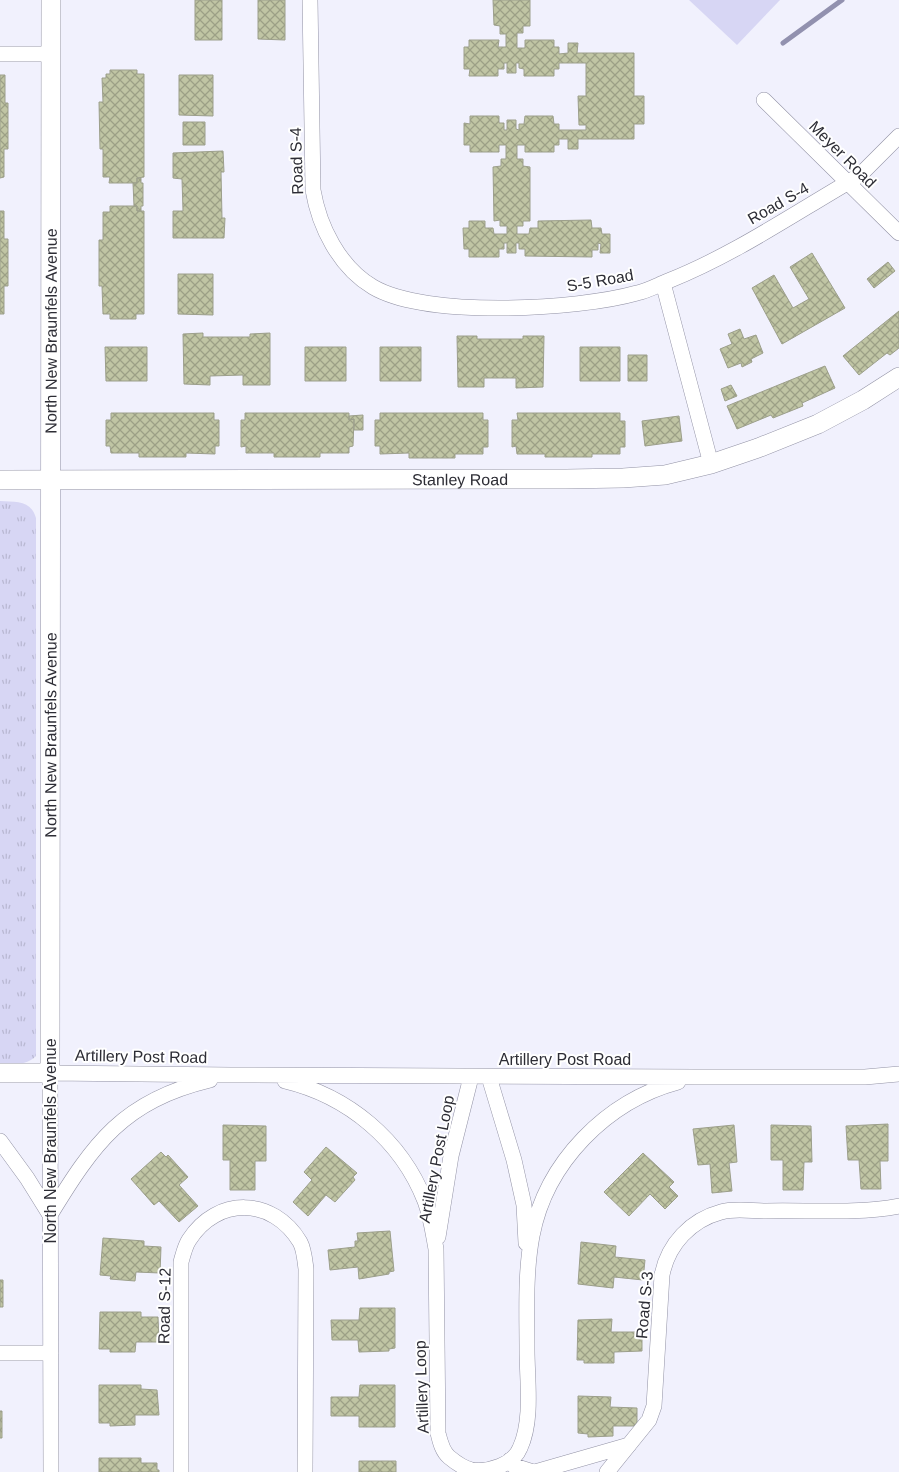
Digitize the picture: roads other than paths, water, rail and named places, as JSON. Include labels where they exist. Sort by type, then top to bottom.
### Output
[{"type":"street","name":"North New Braunfels Avenue","points":[[51,0],[51,1472]]},
{"type":"street","name":"Road S-4","points":[[310,0],[313,190],[316,204],[328,236],[344,260],[355,274],[370,286],[385,293]]},
{"type":"street","points":[[0,54],[51,54]]},
{"type":"street","name":"Meyer Road","points":[[764,100],[899,233]]},
{"type":"street","name":"Road S-4","points":[[663,283],[717,259],[860,175],[899,136]]},
{"type":"street","points":[[663,283],[711,464]]},
{"type":"street","name":"S-5 Road","points":[[385,293],[407,300],[444,306],[515,307],[572,304],[608,299],[638,293],[663,283]]},
{"type":"street","name":"Stanley Road","points":[[0,480],[623,478],[665,475],[711,464],[818,424],[863,400],[899,377]]},
{"type":"street","points":[[0,1073],[50,1073]]},
{"type":"street","name":"Artillery Post Road","points":[[50,1073],[471,1077],[865,1077],[899,1074]]},
{"type":"street","name":"Artillery Post Road","points":[[50,1215],[92,1150],[120,1122],[144,1105],[170,1092],[231,1075]]},
{"type":"street","name":"Artillery Loop","points":[[264,1075],[321,1092],[351,1109],[367,1121],[394,1148],[417,1183],[431,1221],[436,1250],[438,1433],[441,1443],[447,1456],[460,1469],[481,1470],[495,1467],[510,1460]]},
{"type":"street","name":"Artillery Post Loop","points":[[436,1250],[451,1156],[471,1077]]},
{"type":"street","points":[[489,1077],[514,1160],[524,1205],[528,1264],[528,1422],[520,1449],[510,1460],[514,1466],[534,1472],[629,1445]]},
{"type":"street","points":[[528,1264],[532,1234],[538,1214],[546,1194],[568,1156],[594,1128],[628,1102],[668,1084],[695,1077]]},
{"type":"street","points":[[0,1141],[27,1178],[50,1215]]},
{"type":"street","name":"Road S-3","points":[[607,1472],[649,1420],[654,1406],[663,1267],[677,1239],[701,1219],[723,1211],[887,1209],[899,1206]]},
{"type":"street","name":"Road S-12","points":[[180,1472],[181,1262],[188,1241],[207,1219],[231,1208],[256,1208],[280,1218],[301,1243],[306,1268],[305,1472]]},
{"type":"street","points":[[0,1353],[51,1353]]},
{"type":"waterway","points":[[783,43],[842,0]]}]
